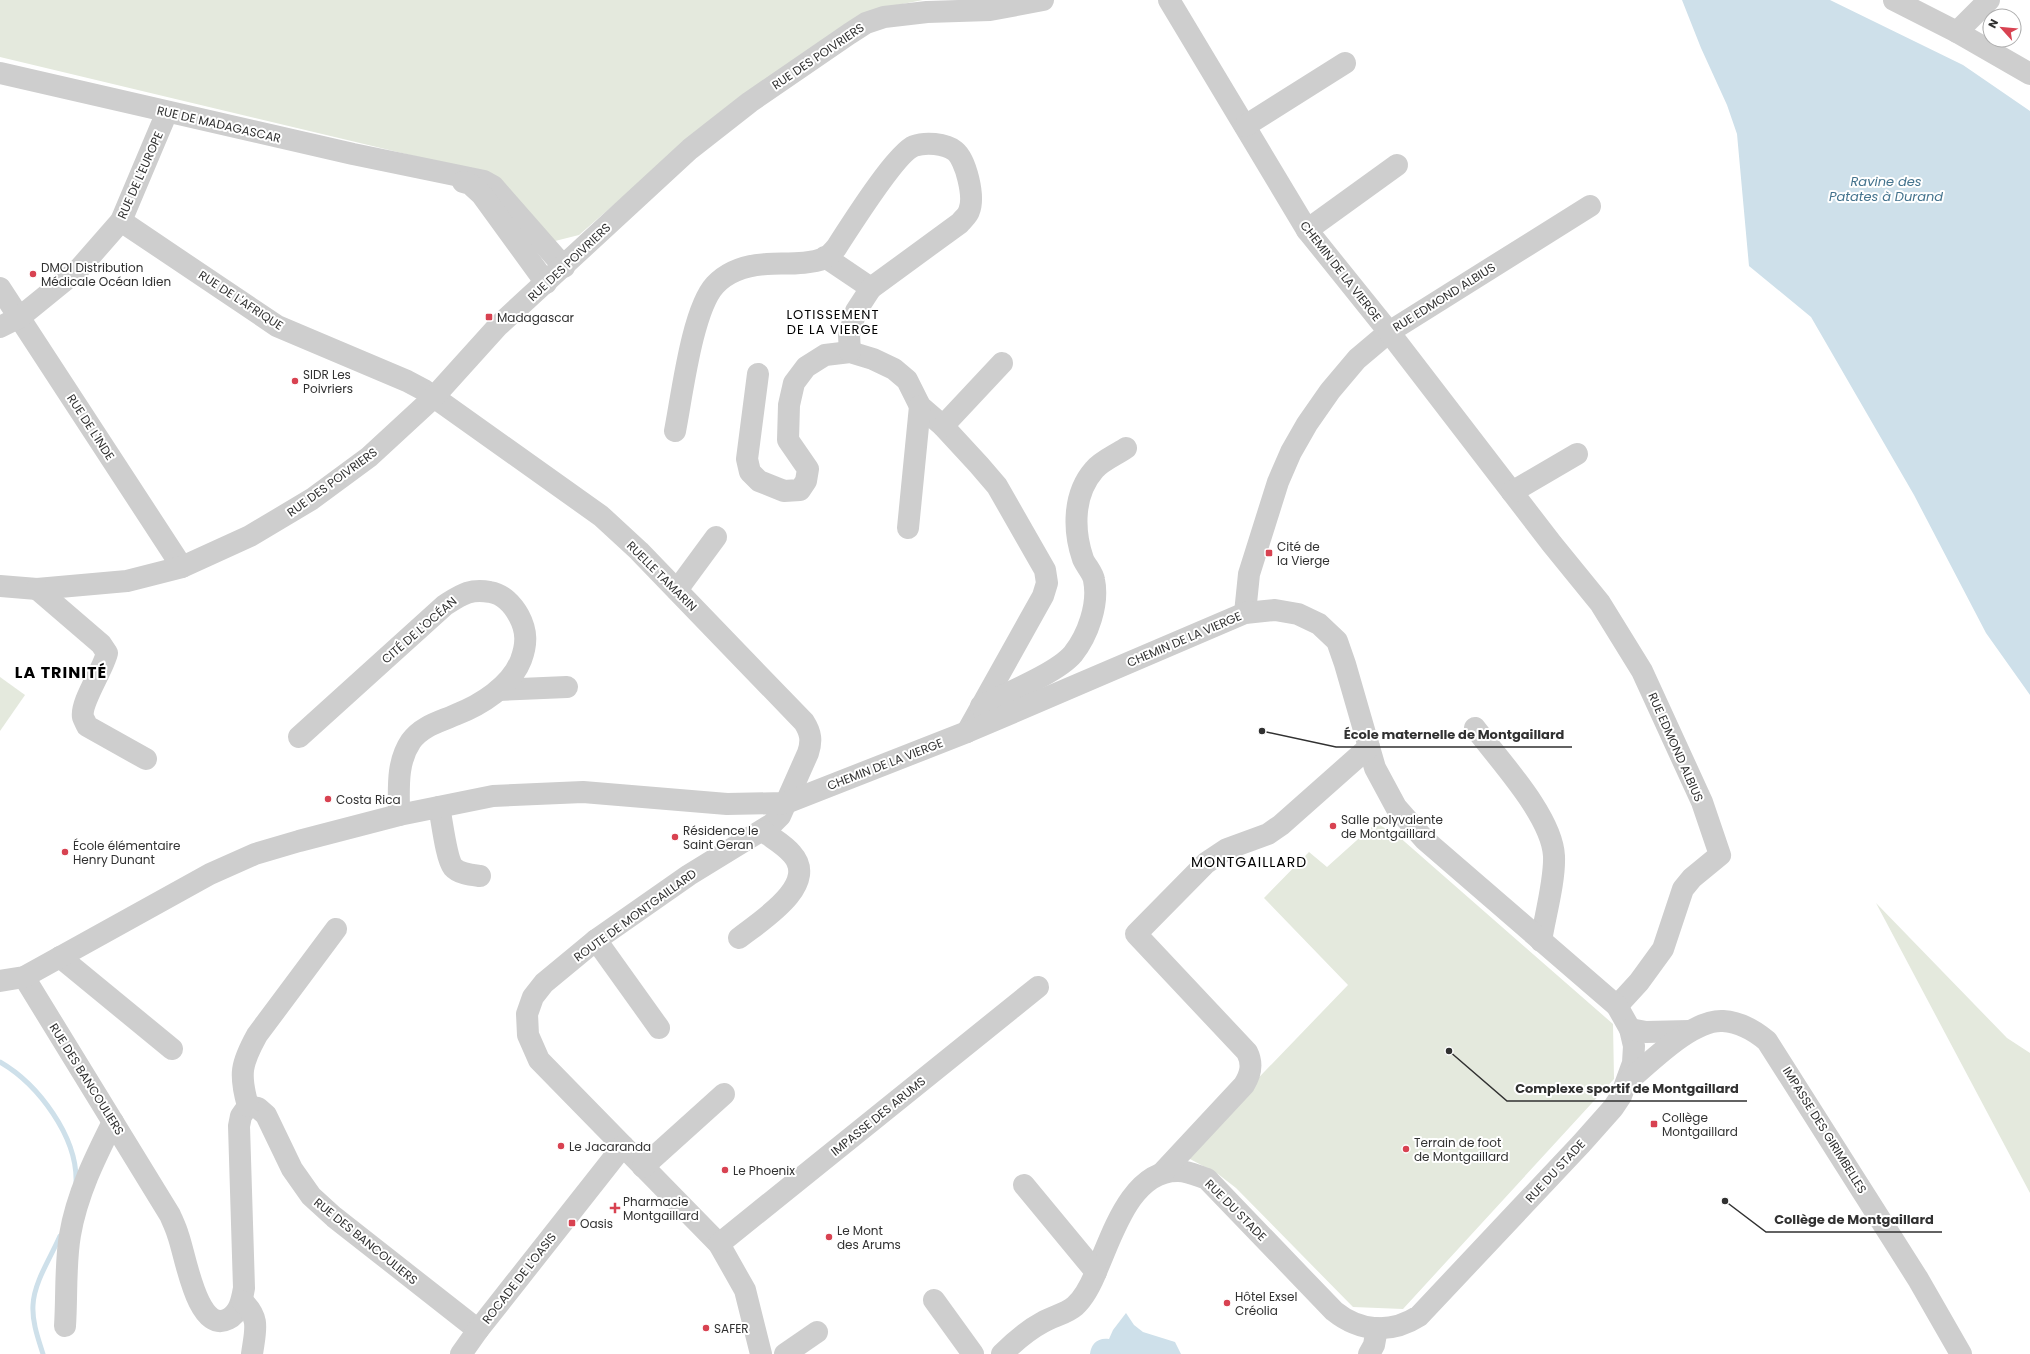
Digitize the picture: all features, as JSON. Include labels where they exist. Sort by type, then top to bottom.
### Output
[{"type":"street","name":"RUE DES POIVRIERS","points":[[0,586],[38,589],[127,581],[182,567],[250,536],[312,499],[369,457],[433,398],[479,345],[690,149],[712,130],[780,81],[866,23],[884,17],[908,14],[990,10],[1043,0]]},
{"type":"street","name":"CHEMIN DE LA VIERGE","points":[[786,803],[967,732],[1245,613],[1249,574],[1278,482],[1291,452],[1307,424],[1330,392],[1357,359],[1389,332],[1307,230],[1169,0]]},
{"type":"street","points":[[1894,0],[1957,32],[2030,74]]},
{"type":"street","points":[[1957,32],[1989,0]]},
{"type":"street","points":[[1245,126],[1345,63]]},
{"type":"street","name":"RUE DE MADAGASCAR","points":[[0,73],[439,173],[477,179],[493,186],[564,267]]},
{"type":"street","name":"RUE DE L'EUROPE","points":[[0,327],[20,317],[79,269],[121,221],[167,112]]},
{"type":"street","points":[[676,431],[696,324],[704,302],[714,285],[730,272],[751,265],[808,261],[825,258],[836,248],[899,158],[913,146],[933,142],[955,151],[966,170],[973,197],[969,211],[960,223],[870,288],[856,311],[849,334],[850,352]]},
{"type":"street","points":[[1307,230],[1397,165]]},
{"type":"street","name":"RUE DE MADAGASCAR","points":[[439,173],[470,184],[482,195],[546,283]]},
{"type":"street","name":"RUE EDMOND ALBIUS","points":[[1590,206],[1389,332],[1600,604],[1642,671],[1702,802],[1720,855],[1692,878],[1683,889],[1663,949],[1639,982],[1617,1006]]},
{"type":"street","name":"RUE DE L'AFRIQUE","points":[[121,221],[277,326],[407,381],[433,398]]},
{"type":"street","points":[[825,258],[870,288]]},
{"type":"street","name":"RUE DE L'INDE","points":[[0,288],[182,567]]},
{"type":"street","points":[[758,374],[747,459],[750,472],[759,480],[784,490],[800,490],[806,481],[808,469],[788,440],[789,405],[794,383],[806,367],[825,355],[850,352],[873,359],[894,369],[907,380],[920,406],[943,426],[997,486],[1045,570],[1047,583],[1043,596],[967,732]]},
{"type":"street","points":[[943,426],[1002,363]]},
{"type":"street","name":"RUELLE TAMARIN","points":[[433,398],[513,452],[601,516],[639,551],[804,722],[808,728],[811,744],[786,803]]},
{"type":"street","points":[[908,528],[920,406]]},
{"type":"street","points":[[981,706],[1058,667],[1073,654],[1089,626],[1096,598],[1094,579],[1083,560],[1078,532],[1077,501],[1084,484],[1094,469],[1126,448]]},
{"type":"street","points":[[1512,492],[1577,454]]},
{"type":"street","points":[[677,590],[716,537]]},
{"type":"street","points":[[38,589],[101,644],[106,653],[104,664],[84,706],[83,717],[87,726],[146,758]]},
{"type":"street","name":"CITÉ DE L'OCÉAN","points":[[299,737],[445,605],[460,595],[477,590],[494,593],[507,600],[517,611],[524,626],[526,646],[518,667],[499,690],[456,715],[433,723],[412,741],[404,755],[399,771],[399,815]]},
{"type":"street","name":"RUE DU STADE","points":[[1002,1354],[1025,1333],[1075,1306],[1091,1284],[1122,1213],[1133,1196],[1147,1180],[1162,1173],[1178,1171],[1207,1179],[1334,1311],[1346,1320],[1361,1326],[1377,1328],[1406,1324],[1419,1316],[1581,1144],[1613,1108],[1628,1082],[1634,1063],[1634,1046],[1630,1029],[1617,1006],[1425,840],[1396,807],[1375,768],[1337,640],[1319,624],[1298,614],[1275,610],[1245,613]]},
{"type":"street","name":"CITÉ DE L'OCÉAN","points":[[499,690],[567,687]]},
{"type":"street","points":[[1475,728],[1532,802],[1547,830],[1553,846],[1554,866],[1541,941]]},
{"type":"street","points":[[1162,1173],[1244,1085],[1249,1078],[1251,1060],[1247,1052],[1136,934],[1206,863],[1227,849],[1268,834],[1281,825],[1369,747]]},
{"type":"street","points":[[0,981],[24,977],[210,874],[249,857],[299,841],[399,815],[493,796],[583,792],[727,804],[786,803]]},
{"type":"street","name":"ROUTE DE MONTGAILLARD","points":[[761,1354],[745,1290],[719,1244],[539,1060],[533,1048],[526,1025],[527,1014],[533,997],[544,983],[596,940],[689,875],[763,831],[780,816],[786,803]]},
{"type":"street","points":[[440,807],[450,860],[454,868],[461,872],[480,876]]},
{"type":"street","points":[[739,938],[790,896],[798,884],[800,869],[793,855],[763,831]]},
{"type":"street","points":[[248,1106],[241,1073],[248,1052],[257,1035],[336,929]]},
{"type":"street","points":[[596,940],[658,1028]]},
{"type":"street","points":[[60,957],[172,1049]]},
{"type":"street","name":"RUE DES BANCOULIERS","points":[[24,977],[170,1215],[178,1235],[195,1293],[203,1309],[214,1319],[223,1322],[230,1319],[238,1311],[242,1301],[244,1288],[239,1126],[241,1116],[248,1106],[258,1108],[266,1115],[292,1169],[311,1196],[334,1217],[478,1330]]},
{"type":"street","name":"IMPASSE DES ARUMS","points":[[719,1244],[1038,987]]},
{"type":"street","name":"IMPASSE DES GIRIMBELLES","points":[[1628,1082],[1690,1031],[1712,1022],[1722,1021],[1745,1026],[1767,1041],[1918,1278],[1961,1354]]},
{"type":"street","name":"IMPASSE DES GIRIMBELLES","points":[[1630,1029],[1646,1032],[1690,1031]]},
{"type":"street","points":[[643,1167],[724,1094]]},
{"type":"street","points":[[65,1326],[70,1236],[77,1206],[87,1177],[113,1122]]},
{"type":"street","name":"ROCADE DE L'OASIS","points":[[461,1354],[478,1330],[623,1146]]},
{"type":"street","points":[[1024,1185],[1096,1272]]},
{"type":"street","points":[[934,1300],[973,1354]]},
{"type":"street","points":[[242,1301],[251,1309],[256,1324],[252,1354]]},
{"type":"street","points":[[1369,1354],[1374,1344],[1377,1328]]},
{"type":"street","points":[[785,1354],[817,1332]]},
{"type":"shaded area","points":[[0,0],[923,0],[872,10],[702,128],[579,235],[551,242],[494,175],[0,57]]},
{"type":"shaded area","points":[[0,677],[25,695],[0,731]]},
{"type":"shaded area","points":[[1376,823],[1397,835],[1613,1024],[1614,1079],[1403,1309],[1353,1307],[1236,1188],[1218,1174],[1190,1159],[1189,1150],[1348,985],[1264,898],[1309,852],[1327,867]]},
{"type":"shaded area","points":[[1876,903],[2007,1038],[2030,1053],[2030,1193]]},
{"type":"water","name":"Ravine des Patates à Durand","points":[[1682,0],[1830,0],[1963,65],[2030,111],[2030,695],[1986,633],[1914,495],[1811,317],[1749,266],[1737,134],[1727,105],[1701,48]]},
{"type":"water","points":[[1126,1313],[1134,1325],[1143,1332],[1175,1342],[1181,1354],[1090,1354],[1092,1347],[1098,1340],[1109,1339],[1113,1330]]},
{"type":"waterway","points":[[0,1062],[28,1084],[53,1114],[63,1130],[70,1148],[75,1165],[76,1183]]},
{"type":"waterway","points":[[43,1354],[33,1318],[34,1296],[36,1287],[60,1236]]},
{"type":"place","name":"DMOI Distribution Médicale Océan Idien","points":[[33,274]]},
{"type":"place","name":"Madagascar","points":[[489,317]]},
{"type":"place","name":"SIDR Les Poivriers","points":[[295,381]]},
{"type":"place","name":"Cité de la Vierge","points":[[1269,553]]},
{"type":"place","name":"École maternelle de Montgaillard","points":[[1262,731]]},
{"type":"place","name":"Costa Rica","points":[[328,799]]},
{"type":"place","name":"Salle polyvalente de Montgaillard","points":[[1333,826]]},
{"type":"place","name":"Résidence le Saint Geran","points":[[675,837]]},
{"type":"place","name":"École élémentaire Henry Dunant","points":[[65,852]]},
{"type":"place","name":"Complexe sportif de Montgaillard","points":[[1449,1051]]},
{"type":"place","name":"Collège Montgaillard","points":[[1654,1124]]},
{"type":"place","name":"Le Jacaranda","points":[[561,1146]]},
{"type":"place","name":"Terrain de foot de Montgaillard","points":[[1406,1149]]},
{"type":"place","name":"Le Phoenix","points":[[725,1170]]},
{"type":"place","name":"Collège de Montgaillard","points":[[1725,1201]]},
{"type":"place","name":"Pharmacie Montgaillard","points":[[615,1208]]},
{"type":"place","name":"Oasis","points":[[572,1223]]},
{"type":"place","name":"Le Mont des Arums","points":[[829,1237]]},
{"type":"place","name":"Hôtel Exsel Créolia","points":[[1227,1303]]},
{"type":"place","name":"SAFER","points":[[706,1328]]},
{"type":"district","name":"LOTISSEMENT DE LA VIERGE","points":[[833,322]]},
{"type":"district","name":"LA TRINITÉ","points":[[61,672]]},
{"type":"district","name":"MONTGAILLARD","points":[[1249,862]]}]
